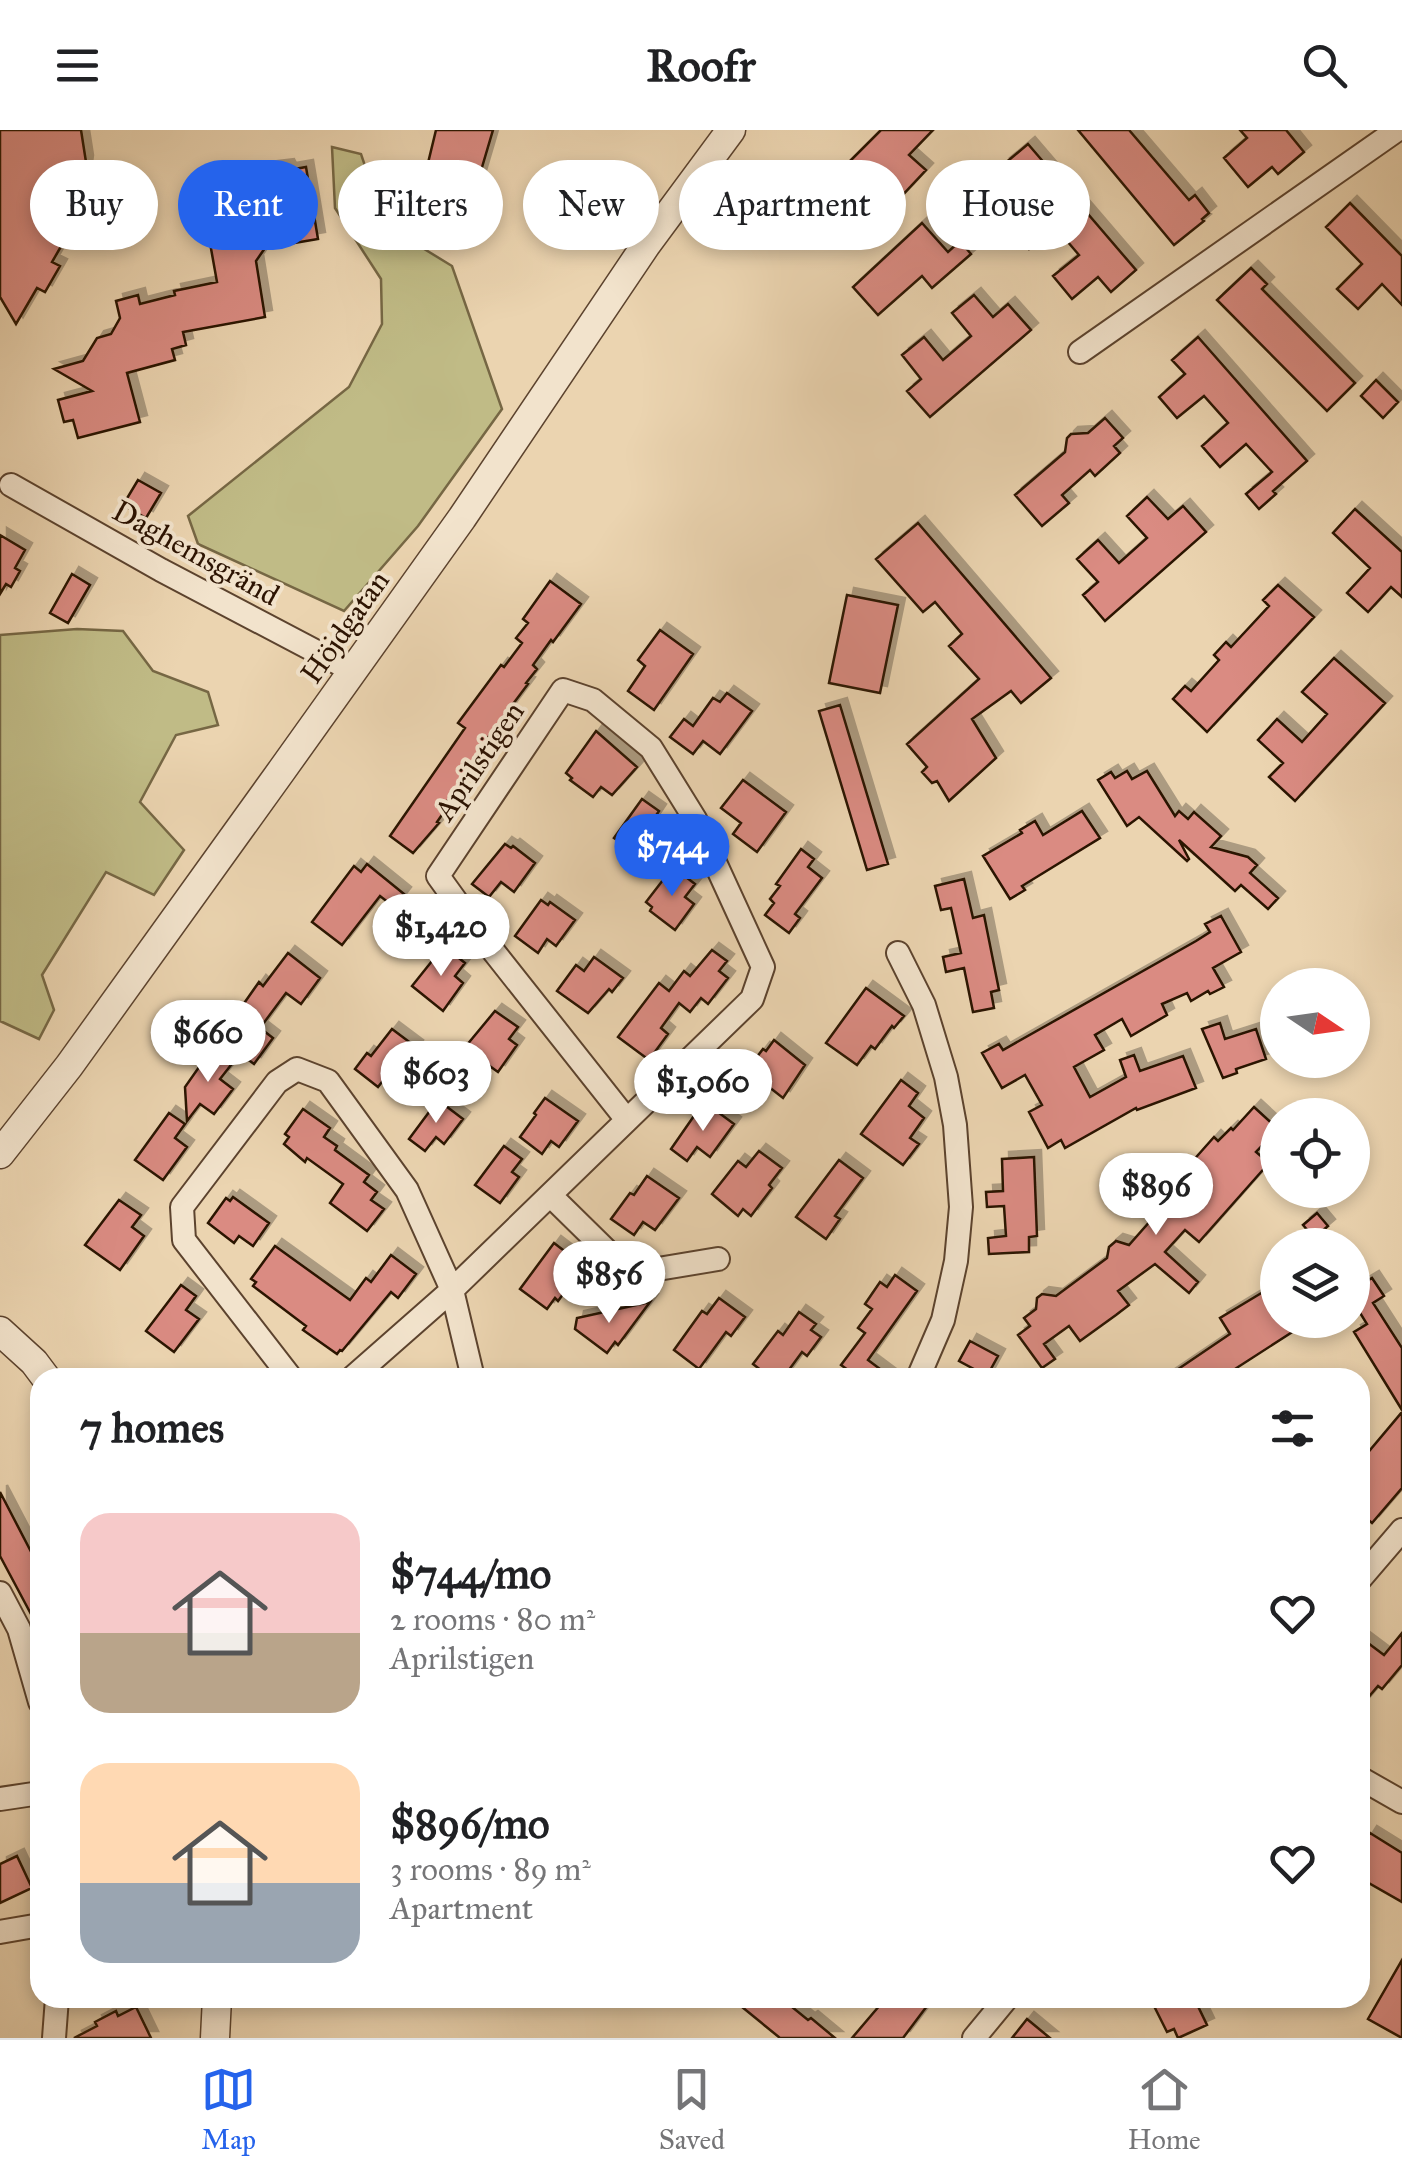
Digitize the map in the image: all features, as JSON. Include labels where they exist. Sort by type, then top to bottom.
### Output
[{"type":"street","name":"Höjdgatan","points":[[0,1154],[69,1066],[353,672],[646,245],[731,130]]},
{"type":"street","points":[[1080,352],[1397,130]]},
{"type":"street","name":"Daghemsgränd","points":[[12,485],[160,570],[353,672]]},
{"type":"street","name":"Aprilstigen","points":[[363,1368],[452,1290],[752,999],[763,967],[695,819],[651,748],[593,700],[563,690],[438,876],[626,1120]]},
{"type":"street","points":[[898,952],[924,1005],[946,1077],[956,1125],[961,1207],[956,1261],[943,1320],[922,1368]]},
{"type":"street","points":[[283,1368],[184,1240],[182,1207],[277,1082],[297,1069],[328,1082],[406,1190],[452,1290],[471,1368]]},
{"type":"street","points":[[550,1195],[609,1253],[623,1259],[652,1270],[718,1260]]},
{"type":"street","points":[[0,1331],[38,1368]]},
{"type":"street","points":[[1370,1567],[1402,1530]]},
{"type":"street","points":[[0,1593],[19,1629],[30,1667]]},
{"type":"street","points":[[1370,1784],[1402,1802]]},
{"type":"street","points":[[0,1799],[30,1794]]},
{"type":"street","points":[[0,1932],[30,1927]]},
{"type":"street","points":[[54,2038],[56,2008]]},
{"type":"street","points":[[214,2038],[216,2008]]},
{"type":"street","points":[[974,2038],[999,2008]]},
{"type":"shaded area","points":[[332,147],[361,154],[363,160],[338,160],[338,213]]},
{"type":"shaded area","points":[[362,250],[426,250],[452,266],[502,409],[418,526],[344,611],[198,544],[188,516],[349,387],[382,324],[381,279]]},
{"type":"shaded area","points":[[77,629],[123,631],[153,671],[208,692],[218,725],[176,735],[140,802],[184,850],[154,895],[106,872],[42,975],[54,1010],[39,1039],[0,1021],[0,635]]},
{"type":"building","points":[[0,130],[81,130],[86,160],[30,160],[30,250],[59,250],[52,262],[60,266],[45,292],[37,288],[16,324],[0,297]]},
{"type":"building","points":[[436,130],[493,130],[484,160],[429,160]]},
{"type":"building","points":[[881,130],[933,130],[909,155],[926,170],[906,191],[906,160],[851,160]]},
{"type":"building","points":[[1078,130],[1129,130],[1189,200],[1195,195],[1209,213],[1204,221],[1174,245]]},
{"type":"building","points":[[1240,130],[1286,130],[1304,152],[1278,174],[1272,167],[1248,187],[1224,158],[1247,138]]},
{"type":"building","points":[[1028,144],[1042,160],[1009,160]]},
{"type":"building","points":[[1350,203],[1402,256],[1402,305],[1382,284],[1358,309],[1337,289],[1362,264],[1326,227]]},
{"type":"building","points":[[1090,216],[1136,270],[1111,292],[1098,277],[1072,299],[1053,276],[1079,255],[1075,250],[1090,250]]},
{"type":"building","points":[[922,223],[926,227],[926,250],[968,250],[971,254],[932,288],[922,276],[878,315],[853,287],[893,250],[906,250],[906,238]]},
{"type":"building","points":[[211,250],[264,250],[256,261],[265,317],[183,332],[186,345],[172,349],[175,360],[127,373],[140,422],[78,438],[73,420],[64,422],[58,400],[92,391],[54,369],[83,361],[97,338],[111,334],[120,318],[116,301],[138,295],[140,304],[175,295],[174,291],[217,282]]},
{"type":"building","points":[[1251,268],[1267,284],[1262,289],[1355,383],[1327,411],[1217,300]]},
{"type":"building","points":[[974,295],[993,317],[1008,304],[1031,330],[930,417],[907,391],[921,379],[902,355],[924,337],[943,360],[971,336],[952,313]]},
{"type":"building","points":[[1198,337],[1307,461],[1259,509],[1246,494],[1272,472],[1246,444],[1220,467],[1202,446],[1228,423],[1204,396],[1177,418],[1159,397],[1185,374],[1172,360]]},
{"type":"building","points":[[1376,380],[1398,402],[1383,418],[1361,396]]},
{"type":"building","points":[[1105,418],[1123,438],[1114,446],[1120,453],[1095,476],[1090,470],[1062,495],[1069,503],[1042,526],[1015,495],[1065,452],[1071,434],[1088,433]]},
{"type":"building","points":[[138,480],[161,493],[146,518],[123,505]]},
{"type":"building","points":[[1147,497],[1168,519],[1183,506],[1206,532],[1105,621],[1083,595],[1098,582],[1077,559],[1098,540],[1119,563],[1147,538],[1127,516]]},
{"type":"building","points":[[1355,509],[1402,552],[1402,597],[1391,587],[1368,612],[1347,593],[1370,568],[1333,533]]},
{"type":"building","points":[[918,523],[1051,678],[1021,703],[1011,691],[972,719],[996,758],[949,801],[937,781],[932,783],[922,772],[927,767],[907,744],[979,679],[949,646],[962,634],[935,602],[923,612],[876,559]]},
{"type":"building","points":[[0,535],[25,550],[11,587],[6,584],[0,594]]},
{"type":"building","points":[[72,574],[90,585],[68,623],[50,613]]},
{"type":"building","points":[[550,581],[581,604],[533,665],[537,669],[528,684],[445,804],[448,806],[439,823],[413,853],[390,836],[465,728],[458,723],[522,643],[516,638],[528,623],[523,619]]},
{"type":"building","points":[[1278,585],[1314,617],[1207,732],[1173,699],[1185,686],[1191,691],[1219,660],[1214,655],[1226,642],[1231,647],[1269,606],[1263,600]]},
{"type":"building","points":[[847,595],[898,605],[880,693],[829,683]]},
{"type":"building","points":[[660,630],[693,654],[654,710],[628,691],[645,666],[638,660]]},
{"type":"building","points":[[1334,658],[1385,703],[1295,801],[1269,777],[1283,763],[1258,740],[1277,719],[1302,742],[1327,714],[1302,692]]},
{"type":"building","points":[[727,693],[752,711],[720,754],[703,741],[693,754],[670,737],[684,719],[693,726],[713,698],[720,702]]},
{"type":"building","points":[[840,705],[888,864],[867,870],[819,711]]},
{"type":"building","points":[[596,731],[637,767],[612,795],[601,787],[593,797],[566,773]]},
{"type":"building","points":[[1127,771],[1132,779],[1147,771],[1175,816],[1179,811],[1188,819],[1194,812],[1221,836],[1211,847],[1248,857],[1257,865],[1250,873],[1278,898],[1268,909],[1241,885],[1235,891],[1179,840],[1187,861],[1139,817],[1127,826],[1098,780],[1111,772],[1115,778]]},
{"type":"building","points":[[743,780],[786,812],[757,852],[733,834],[741,823],[721,808]]},
{"type":"building","points":[[642,799],[659,811],[651,823],[659,829],[639,856],[614,838]]},
{"type":"building","points":[[1082,811],[1100,838],[1022,886],[1025,890],[1010,899],[983,856],[1035,821],[1043,835]]},
{"type":"building","points":[[505,844],[535,863],[514,892],[501,882],[489,897],[472,884]]},
{"type":"building","points":[[801,849],[814,859],[808,867],[822,878],[795,914],[800,918],[789,933],[765,915],[774,903],[770,899],[780,886],[776,884]]},
{"type":"building","points":[[367,864],[404,894],[394,907],[380,896],[342,945],[312,922],[354,866],[361,872]]},
{"type":"building","points":[[673,867],[695,884],[685,897],[694,904],[675,930],[650,911],[652,907],[646,902]]},
{"type":"building","points":[[964,879],[973,918],[984,915],[999,990],[991,992],[994,1008],[973,1012],[964,968],[946,972],[943,957],[961,953],[951,908],[941,910],[935,886]]},
{"type":"building","points":[[541,900],[575,920],[556,946],[547,939],[538,953],[515,936]]},
{"type":"building","points":[[1221,916],[1241,952],[1213,968],[1224,987],[1191,1001],[1187,993],[1162,1004],[1167,1015],[1131,1036],[1122,1019],[1095,1035],[1104,1050],[1074,1067],[1090,1097],[1126,1077],[1120,1060],[1134,1055],[1140,1071],[1183,1056],[1196,1088],[1136,1108],[1065,1148],[1061,1140],[1048,1148],[1029,1112],[1042,1105],[1025,1075],[1002,1088],[982,1053],[999,1044],[1003,1050],[1196,941],[1210,932],[1205,924]]},
{"type":"building","points":[[444,946],[465,963],[455,976],[463,983],[443,1011],[412,986]]},
{"type":"building","points":[[712,950],[727,961],[719,971],[728,978],[708,1004],[701,998],[690,1012],[679,1003],[661,1028],[668,1034],[649,1060],[618,1037],[659,983],[669,991],[684,971],[690,976]]},
{"type":"building","points":[[288,953],[320,978],[301,1004],[286,993],[260,1028],[273,1038],[254,1064],[230,1046],[237,1037],[232,1025],[259,982],[263,986]]},
{"type":"building","points":[[594,957],[623,978],[588,1013],[557,991],[576,965],[584,971]]},
{"type":"building","points":[[866,988],[904,1016],[875,1049],[871,1046],[857,1065],[826,1043]]},
{"type":"building","points":[[495,1011],[518,1027],[509,1039],[517,1045],[498,1072],[466,1046]]},
{"type":"building","points":[[1220,1023],[1225,1039],[1256,1029],[1260,1061],[1223,1078],[1202,1029]]},
{"type":"building","points":[[392,1029],[416,1047],[394,1077],[389,1073],[378,1087],[355,1069]]},
{"type":"building","points":[[774,1040],[805,1065],[783,1098],[764,1083],[754,1097],[736,1084]]},
{"type":"building","points":[[211,1050],[231,1065],[220,1079],[233,1089],[214,1114],[200,1104],[187,1121],[185,1087]]},
{"type":"building","points":[[901,1080],[918,1093],[909,1106],[924,1118],[910,1138],[919,1144],[903,1165],[861,1134]]},
{"type":"building","points":[[545,1098],[578,1121],[559,1147],[551,1141],[542,1154],[520,1137]]},
{"type":"building","points":[[438,1100],[463,1119],[444,1144],[436,1137],[425,1151],[409,1139]]},
{"type":"building","points":[[707,1104],[734,1124],[710,1157],[697,1147],[687,1161],[671,1149]]},
{"type":"building","points":[[1254,1107],[1260,1112],[1260,1148],[1256,1152],[1260,1155],[1260,1173],[1199,1242],[1185,1230],[1165,1252],[1198,1282],[1189,1293],[1155,1264],[1118,1291],[1129,1305],[1080,1341],[1069,1326],[1044,1344],[1055,1359],[1042,1368],[1018,1335],[1030,1326],[1024,1318],[1036,1309],[1037,1298],[1042,1294],[1056,1296],[1107,1258],[1109,1247],[1116,1241],[1129,1245],[1181,1186],[1175,1181],[1214,1137],[1218,1141]]},
{"type":"building","points":[[303,1109],[330,1128],[324,1137],[337,1146],[335,1150],[369,1175],[364,1182],[377,1192],[371,1200],[384,1209],[367,1231],[330,1203],[343,1184],[307,1158],[305,1162],[284,1144],[289,1137],[285,1134]]},
{"type":"building","points":[[169,1113],[185,1124],[175,1138],[187,1147],[163,1180],[135,1160]]},
{"type":"building","points":[[504,1146],[522,1159],[512,1172],[519,1177],[500,1203],[475,1185]]},
{"type":"building","points":[[759,1151],[782,1168],[751,1216],[743,1209],[738,1216],[712,1194],[738,1161],[746,1167]]},
{"type":"building","points":[[1034,1157],[1037,1236],[1029,1237],[1029,1252],[989,1254],[988,1238],[1006,1236],[1004,1206],[987,1207],[986,1192],[1003,1191],[1002,1159]]},
{"type":"building","points":[[839,1160],[863,1178],[835,1216],[840,1219],[826,1239],[796,1217]]},
{"type":"building","points":[[647,1176],[679,1198],[655,1230],[643,1222],[634,1235],[611,1219]]},
{"type":"building","points":[[233,1197],[269,1223],[253,1246],[239,1236],[234,1243],[208,1223],[226,1198],[230,1201]]},
{"type":"building","points":[[119,1200],[141,1215],[132,1227],[144,1236],[120,1270],[85,1245]]},
{"type":"building","points":[[1317,1213],[1328,1226],[1306,1228],[1303,1225]]},
{"type":"building","points":[[554,1243],[584,1266],[558,1301],[555,1298],[547,1309],[520,1289]]},
{"type":"building","points":[[275,1246],[350,1300],[366,1278],[371,1282],[391,1255],[416,1274],[398,1298],[391,1292],[337,1354],[253,1286],[256,1282],[251,1279]]},
{"type":"building","points":[[895,1275],[917,1291],[868,1360],[879,1368],[845,1368],[841,1365],[865,1333],[858,1328],[872,1309],[865,1304],[880,1282],[887,1287]]},
{"type":"building","points":[[1370,1279],[1384,1296],[1373,1303],[1402,1348],[1402,1410],[1358,1338],[1370,1338]]},
{"type":"building","points":[[181,1285],[196,1296],[186,1310],[199,1319],[174,1352],[146,1331]]},
{"type":"building","points":[[1260,1294],[1260,1338],[1283,1338],[1237,1368],[1180,1368],[1230,1334],[1220,1318]]},
{"type":"building","points":[[719,1298],[745,1317],[731,1336],[726,1332],[698,1368],[674,1350],[702,1311],[707,1314]]},
{"type":"building","points":[[650,1302],[618,1345],[615,1342],[607,1353],[575,1329],[577,1318]]},
{"type":"building","points":[[799,1312],[816,1324],[811,1330],[821,1337],[807,1356],[802,1352],[790,1368],[758,1368],[753,1364],[778,1331],[783,1335]]},
{"type":"building","points":[[970,1341],[998,1356],[991,1368],[972,1368],[959,1361]]},
{"type":"building","points":[[1402,1412],[1402,1488],[1372,1523],[1370,1521],[1370,1450]]},
{"type":"building","points":[[0,1492],[30,1550],[30,1612],[0,1556]]},
{"type":"building","points":[[1402,1633],[1402,1665],[1382,1689],[1378,1686],[1370,1695],[1370,1644],[1384,1655]]},
{"type":"building","points":[[1370,1833],[1402,1853],[1402,1902],[1370,1884]]},
{"type":"building","points":[[17,1856],[30,1889],[0,1903],[0,1864]]},
{"type":"building","points":[[1402,1960],[1402,2038],[1368,2019]]},
{"type":"building","points":[[136,2008],[151,2038],[74,2038],[116,2011],[118,2016]]},
{"type":"building","points":[[743,2008],[793,2008],[835,2038],[780,2038]]},
{"type":"building","points":[[878,2008],[926,2008],[903,2038],[852,2038]]},
{"type":"building","points":[[1155,2008],[1199,2008],[1207,2025],[1178,2038],[1174,2029],[1167,2032]]},
{"type":"building","points":[[1027,2019],[1050,2038],[1012,2038]]}]
